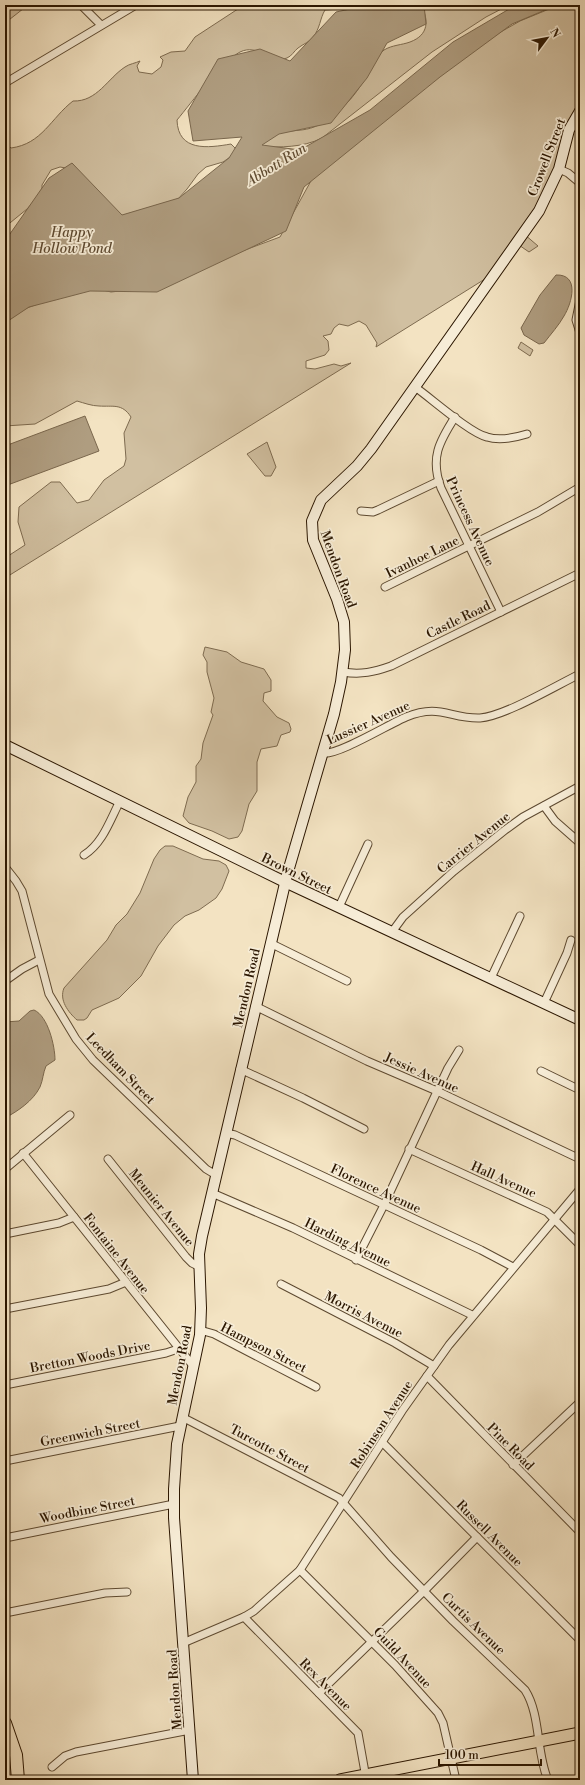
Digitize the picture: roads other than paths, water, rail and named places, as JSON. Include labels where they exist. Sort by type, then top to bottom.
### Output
[{"type":"highway","points":[[5,1723],[16,1755],[18,1780]]},
{"type":"main road","points":[[340,1780],[366,1778],[452,1758],[580,1732]]},
{"type":"street","points":[[81,5],[101,25]]},
{"type":"street","points":[[5,83],[136,5]]},
{"type":"street","name":"Crowell Street","points":[[496,271],[539,211],[559,169],[569,130],[580,110]]},
{"type":"street","points":[[559,169],[580,183]]},
{"type":"street","name":"Mendon Road","points":[[193,1780],[174,1504],[175,1458],[181,1422],[194,1367],[200,1330],[200,1242],[285,882],[334,714],[343,672],[345,650],[344,622],[338,599],[313,540],[312,521],[321,500],[364,458],[416,387],[496,271]]},
{"type":"street","points":[[580,300],[576,320],[580,334]]},
{"type":"street","points":[[416,387],[474,431],[486,437],[510,438],[526,434]]},
{"type":"street","name":"Princess Avenue","points":[[455,417],[438,446],[436,468],[439,481],[501,612]]},
{"type":"street","points":[[361,511],[367,512],[378,510],[439,481]]},
{"type":"street","name":"Ivanhoe Lane","points":[[385,587],[538,512],[580,487]]},
{"type":"street","name":"Castle Road","points":[[343,672],[355,674],[376,672],[580,573]]},
{"type":"street","name":"Lussier Avenue","points":[[323,752],[335,751],[418,712],[436,710],[471,717],[484,717],[497,714],[580,674]]},
{"type":"street","name":"Brown Street","points":[[5,745],[339,908],[580,1020]]},
{"type":"street","name":"Carrier Avenue","points":[[392,932],[403,917],[459,867],[514,823],[580,786]]},
{"type":"street","points":[[84,855],[91,851],[99,842],[120,801]]},
{"type":"street","points":[[544,806],[555,821],[580,843]]},
{"type":"street","points":[[339,908],[368,844]]},
{"type":"street","name":"Leedham Street","points":[[5,868],[16,880],[22,891],[39,960],[50,994],[72,1033],[87,1053],[206,1170],[216,1175]]},
{"type":"street","points":[[491,978],[520,916]]},
{"type":"street","points":[[544,1003],[567,954],[571,940]]},
{"type":"street","points":[[270,943],[347,981]]},
{"type":"street","points":[[5,981],[28,965],[39,960]]},
{"type":"street","name":"Jessie Avenue","points":[[255,1006],[367,1061],[437,1091],[580,1159]]},
{"type":"street","points":[[356,1260],[384,1205],[437,1091],[459,1050]]},
{"type":"street","points":[[240,1069],[303,1098],[364,1130]]},
{"type":"street","points":[[541,1071],[580,1090]]},
{"type":"street","points":[[5,1169],[23,1152],[70,1115]]},
{"type":"street","name":"Florence Avenue","points":[[226,1132],[242,1138],[481,1250],[513,1267]]},
{"type":"street","name":"Hall Avenue","points":[[410,1149],[547,1212],[580,1245]]},
{"type":"street","name":"Fontaine Avenue","points":[[23,1152],[178,1349],[194,1367]]},
{"type":"street","name":"Meunier Avenue","points":[[108,1159],[186,1257],[192,1263],[200,1267]]},
{"type":"street","name":"Robinson Avenue","points":[[183,1643],[244,1618],[300,1570],[434,1366],[472,1316],[580,1189]]},
{"type":"street","name":"Harding Avenue","points":[[212,1193],[293,1228],[472,1316]]},
{"type":"street","points":[[5,1234],[59,1223],[74,1217]]},
{"type":"street","points":[[5,1309],[109,1289],[126,1282]]},
{"type":"street","name":"Morris Avenue","points":[[281,1284],[395,1343],[434,1366]]},
{"type":"street","name":"Hampson Street","points":[[200,1330],[212,1333],[316,1387]]},
{"type":"street","name":"Bretton Woods Drive","points":[[5,1385],[166,1353],[178,1349]]},
{"type":"street","name":"Pine Road","points":[[427,1376],[580,1532]]},
{"type":"street","points":[[513,1465],[580,1402]]},
{"type":"street","name":"Greenwich Street","points":[[5,1461],[181,1422]]},
{"type":"street","name":"Turcotte Street","points":[[181,1422],[339,1498],[344,1504]]},
{"type":"street","name":"Russell Avenue","points":[[383,1443],[580,1640]]},
{"type":"street","name":"Woodbine Street","points":[[5,1538],[174,1504]]},
{"type":"street","name":"Curtis Avenue","points":[[344,1504],[424,1591],[525,1690],[530,1698],[538,1741],[548,1780]]},
{"type":"street","points":[[319,1693],[477,1537]]},
{"type":"street","name":"Guild Avenue","points":[[300,1570],[372,1642],[438,1713],[443,1724],[456,1780]]},
{"type":"street","points":[[5,1613],[105,1593],[127,1592]]},
{"type":"street","name":"Rex Avenue","points":[[244,1618],[358,1732],[366,1778]]},
{"type":"street","points":[[52,1767],[65,1756],[76,1752],[190,1730]]},
{"type":"water","name":"Happy Hollow Pond","points":[[369,5],[424,5],[426,24],[387,43],[367,78],[331,123],[279,134],[262,145],[300,150],[370,110],[453,42],[516,5],[557,5],[512,24],[440,77],[304,187],[286,231],[157,292],[90,291],[29,307],[5,323],[5,241],[49,178],[72,163],[122,215],[179,198],[229,158],[242,137],[193,141],[188,111],[218,59],[260,49],[290,61],[336,12]]},
{"type":"water","points":[[556,275],[564,276],[571,284],[572,290],[570,304],[560,323],[544,343],[539,344],[524,335],[521,328],[540,295]]},
{"type":"water","points":[[85,416],[99,451],[5,486],[5,446]]},
{"type":"water","points":[[34,1010],[43,1018],[50,1032],[54,1047],[55,1060],[46,1066],[40,1087],[33,1097],[20,1109],[5,1118],[5,1022],[19,1021],[30,1011]]},
{"type":"water label","name":"Abbott Run","points":[[276,164]]}]
